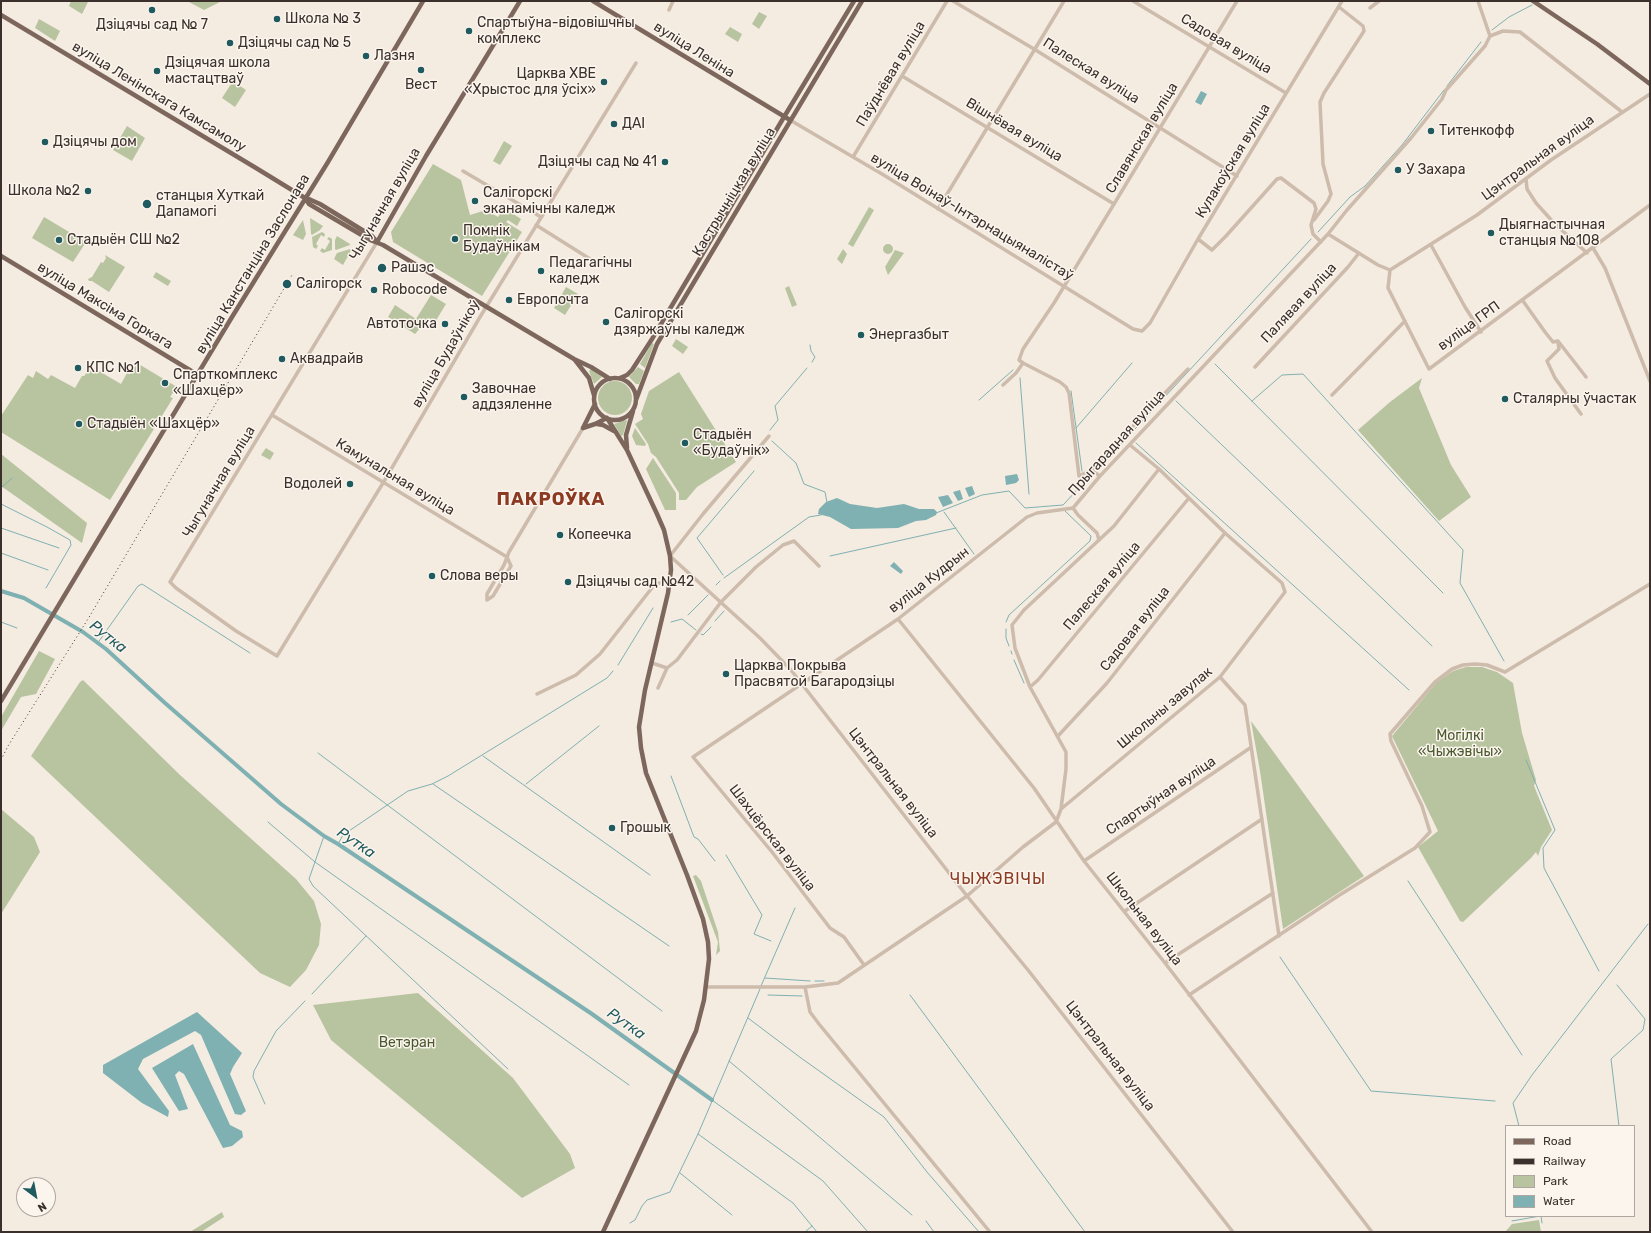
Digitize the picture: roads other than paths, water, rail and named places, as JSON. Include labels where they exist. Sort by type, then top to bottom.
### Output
[{"type":"main road","name":"вуліца Канстанціна Заслонава","points":[[1,701],[423,1]]},
{"type":"main road","name":"Чыгуначная вуліца","points":[[377,242],[426,156],[520,1]]},
{"type":"main road","name":"вуліца Леніна","points":[[593,1],[790,120]]},
{"type":"main road","name":"Кастрычніцкая вуліца","points":[[620,378],[627,375],[632,370],[652,339],[854,1]]},
{"type":"main road","name":"Кастрычніцкая вуліца","points":[[636,400],[657,344],[862,1]]},
{"type":"main road","points":[[1533,1],[1597,44],[1650,84]]},
{"type":"main road","name":"вуліца Ленінскага Камсамолу","points":[[1,15],[305,198],[308,204],[370,240],[377,242],[610,379]]},
{"type":"main road","name":"вуліца Максіма Горкага","points":[[1,256],[198,374]]},
{"type":"main road","name":"вуліца Ленінскага Камсамолу","points":[[574,359],[586,372],[595,396]]},
{"type":"main road","points":[[583,428],[595,404],[595,396],[600,385],[610,379],[620,378],[630,384],[636,400],[626,435],[627,450]]},
{"type":"main road","points":[[595,404],[607,418],[627,450],[664,530],[670,556],[670,581],[645,690],[639,727],[641,748],[646,773],[703,918],[708,942],[709,959],[707,987],[696,1031],[603,1232]]},
{"type":"main road","points":[[583,428],[607,418],[614,419],[626,416],[634,406]]},
{"type":"main road","points":[[595,424],[603,425],[615,432]]},
{"type":"street","points":[[669,10],[673,1]]},
{"type":"street","name":"Паўднёвая вуліца","points":[[853,157],[947,1]]},
{"type":"street","name":"Палеская вуліца","points":[[953,1],[1161,127],[1237,176]]},
{"type":"street","points":[[938,209],[1064,1]]},
{"type":"street","name":"Садовая вуліца","points":[[1133,1],[1286,93]]},
{"type":"street","name":"Славянская вуліца","points":[[1023,363],[1020,360],[1023,349],[1054,303],[1237,1]]},
{"type":"street","name":"Кулакоўская вуліца","points":[[1142,331],[1150,323],[1286,93],[1340,8],[1342,1]]},
{"type":"street","points":[[1370,8],[1379,1]]},
{"type":"street","points":[[1340,8],[1363,26],[1364,31],[1324,93],[1320,102],[1323,164],[1331,194],[1328,201],[1311,225],[1313,234],[1321,242],[1411,138],[1442,99],[1446,90],[1484,46],[1490,36],[1478,1]]},
{"type":"street","name":"Цэнтральная вуліца","points":[[1390,270],[1432,245],[1477,215],[1551,160],[1622,112],[1520,32],[1503,30],[1490,36]]},
{"type":"street","name":"вуліца Будаўнікоў","points":[[277,656],[383,483],[486,307],[636,64]]},
{"type":"street","name":"Вішнёвая вуліца","points":[[902,76],[1114,204]]},
{"type":"street","points":[[1622,112],[1650,94]]},
{"type":"street","name":"вуліца Воінаў-Інтэрнацыяналістаў","points":[[790,120],[1133,329],[1142,331]]},
{"type":"street","points":[[464,172],[541,217]]},
{"type":"street","points":[[1199,240],[1212,250],[1276,180],[1281,178],[1314,203],[1316,209],[1314,220]]},
{"type":"street","points":[[1526,179],[1527,189],[1536,203],[1554,223],[1587,253]]},
{"type":"street","name":"вуліца ГРП","points":[[1405,321],[1429,370],[1587,253],[1594,250],[1650,205]]},
{"type":"street","points":[[536,225],[598,264]]},
{"type":"street","points":[[1328,234],[1378,265],[1390,270],[1388,288],[1405,321],[1332,395]]},
{"type":"street","name":"Чыгуначная вуліца","points":[[277,656],[236,631],[176,588],[170,582],[377,242]]},
{"type":"street","name":"Прыгарадная вуліца","points":[[1099,540],[1097,533],[1078,515],[1073,508],[1100,476],[1321,242]]},
{"type":"street","points":[[1432,245],[1465,307],[1481,332]]},
{"type":"street","points":[[1594,250],[1605,268],[1650,381]]},
{"type":"street","name":"Палявая вуліца","points":[[1254,367],[1348,267],[1359,253]]},
{"type":"street","points":[[1523,301],[1553,342],[1558,341]]},
{"type":"street","points":[[1558,341],[1586,377]]},
{"type":"street","points":[[1558,341],[1559,349],[1547,361],[1555,378],[1581,414]]},
{"type":"street","points":[[1003,385],[1016,373],[1023,363],[1060,382],[1066,387],[1069,393],[1079,476],[1092,470],[1188,369]]},
{"type":"street","name":"Камунальная вуліца","points":[[272,415],[508,557]]},
{"type":"street","points":[[508,557],[511,566],[493,596],[487,600],[486,594],[508,557],[509,552],[583,428]]},
{"type":"street","points":[[670,556],[684,536],[769,436]]},
{"type":"street","points":[[1130,445],[1159,469],[1225,533]]},
{"type":"street","points":[[707,987],[805,987],[838,983],[967,896],[1024,847],[1056,822],[1061,809],[1066,769],[1066,752],[1030,687],[1015,648],[1012,625],[1024,610],[1114,526],[1159,469]]},
{"type":"street","points":[[1092,470],[1100,476]]},
{"type":"street","name":"Палеская вуліца","points":[[1030,687],[1038,680],[1189,498]]},
{"type":"street","name":"вуліца Кудрын","points":[[802,684],[898,619],[1027,517],[1037,513],[1073,508]]},
{"type":"street","name":"Садовая вуліца","points":[[1058,736],[1107,683],[1225,533]]},
{"type":"street","name":"Школьны завулак","points":[[1061,809],[1220,677],[1285,592],[1282,583],[1225,533]]},
{"type":"street","points":[[658,688],[667,668],[678,660],[721,602],[756,567],[783,545],[794,541],[819,566]]},
{"type":"street","name":"Цэнтральная вуліца","points":[[670,556],[760,638],[791,670],[967,896],[1028,970],[1233,1232]]},
{"type":"street","points":[[537,694],[570,679],[588,666],[601,653],[655,584],[670,581]]},
{"type":"street","points":[[1189,995],[1338,896],[1415,848],[1430,832],[1422,806],[1391,741],[1390,734],[1435,682],[1452,669],[1463,665],[1487,665],[1505,672],[1650,584]]},
{"type":"street","name":"Школьная вуліца","points":[[898,619],[1034,788],[1084,861],[1125,911],[1372,1232]]},
{"type":"street","points":[[652,663],[667,668]]},
{"type":"street","points":[[1220,677],[1245,705],[1250,748],[1279,936]]},
{"type":"street","name":"Шахцёрская вуліца","points":[[802,684],[693,757],[772,852],[830,928],[844,937],[864,965]]},
{"type":"street","name":"Спартыўная вуліца","points":[[1084,861],[1250,748]]},
{"type":"street","points":[[1125,911],[1262,819]]},
{"type":"street","points":[[1165,963],[1273,893]]},
{"type":"street","points":[[805,987],[810,1012],[819,1024],[990,1232]]},
{"type":"water","points":[[1201,91],[1207,94],[1201,105],[1195,102]]},
{"type":"water","points":[[1017,474],[1019,480],[1016,483],[1006,485],[1005,476]]},
{"type":"water","points":[[972,486],[975,494],[969,497],[965,488]]},
{"type":"water","points":[[960,490],[963,499],[958,501],[953,492]]},
{"type":"water","points":[[948,495],[953,503],[943,507],[938,497]]},
{"type":"water","points":[[837,498],[850,504],[877,508],[904,504],[919,509],[934,509],[937,512],[936,515],[926,520],[916,521],[898,528],[851,529],[830,517],[818,514],[819,509],[826,502]]},
{"type":"water","points":[[894,562],[903,571],[901,574],[890,566]]},
{"type":"water","points":[[197,1012],[242,1053],[230,1074],[246,1111],[241,1115],[235,1114],[201,1035],[195,1031],[143,1059],[138,1069],[169,1111],[168,1117],[142,1103],[103,1073],[103,1065]]},
{"type":"water","points":[[193,1044],[230,1125],[242,1131],[243,1137],[232,1146],[223,1148],[184,1074],[179,1071],[175,1075],[188,1109],[179,1111],[152,1068]]},
{"type":"waterway","points":[[1492,30],[1509,17],[1532,5]]},
{"type":"waterway","points":[[1447,86],[1481,42]]},
{"type":"waterway","points":[[1318,232],[1350,197],[1365,186],[1402,145],[1444,90]]},
{"type":"waterway","points":[[1098,469],[1311,239]]},
{"type":"waterway","points":[[810,345],[811,351],[815,357],[812,362]]},
{"type":"waterway","points":[[1076,428],[1132,363]]},
{"type":"waterway","points":[[1215,364],[1443,593]]},
{"type":"waterway","points":[[770,430],[778,420],[775,406],[807,368]]},
{"type":"waterway","points":[[979,400],[1013,370]]},
{"type":"waterway","points":[[1252,401],[1282,375],[1303,374],[1463,550],[1460,583],[1504,661]]},
{"type":"waterway","points":[[1020,378],[1029,494]]},
{"type":"waterway","points":[[1071,391],[1082,471]]},
{"type":"waterway","points":[[1176,401],[1432,646]]},
{"type":"waterway","points":[[772,441],[796,463],[804,484],[825,492],[827,502]]},
{"type":"waterway","points":[[1136,443],[1409,690]]},
{"type":"waterway","points":[[723,575],[697,538],[754,471]]},
{"type":"waterway","points":[[936,513],[982,495],[1009,491],[1025,508],[1063,505],[1091,475]]},
{"type":"waterway","points":[[1,488],[12,478]]},
{"type":"waterway","points":[[1,504],[70,540],[71,545],[46,588]]},
{"type":"waterway","points":[[1006,622],[1009,615],[1090,541],[1091,536],[1065,511]]},
{"type":"waterway","points":[[944,512],[974,554]]},
{"type":"waterway","points":[[724,578],[809,517],[821,515]]},
{"type":"waterway","points":[[1,528],[59,548]]},
{"type":"waterway","points":[[830,556],[956,528]]},
{"type":"waterway","points":[[1,553],[48,570]]},
{"type":"waterway","points":[[716,585],[720,581]]},
{"type":"waterway","points":[[97,644],[138,586],[142,584],[250,653]]},
{"type":"waterway","name":"Рутка","points":[[1,591],[24,598],[83,632],[106,649],[165,703],[281,804],[324,836],[592,1014],[712,1100]]},
{"type":"waterway","points":[[688,615],[708,595]]},
{"type":"waterway","points":[[618,665],[653,608]]},
{"type":"waterway","points":[[715,621],[724,611]]},
{"type":"waterway","points":[[671,622],[682,619],[696,630]]},
{"type":"waterway","points":[[1,622],[17,628]]},
{"type":"waterway","points":[[701,634],[703,635],[711,627]]},
{"type":"waterway","points":[[1006,629],[1006,638],[1009,646]]},
{"type":"waterway","points":[[1014,660],[1024,683]]},
{"type":"waterway","points":[[338,844],[343,835],[408,791],[432,784],[448,776],[607,678],[613,671]]},
{"type":"waterway","points":[[526,784],[599,726]]},
{"type":"waterway","points":[[318,753],[662,1011]]},
{"type":"waterway","points":[[483,756],[650,875]]},
{"type":"waterway","points":[[1526,760],[1555,830],[1543,848],[1544,868],[1599,971]]},
{"type":"waterway","points":[[671,776],[694,837],[698,839],[715,861]]},
{"type":"waterway","points":[[433,784],[669,946]]},
{"type":"waterway","points":[[268,822],[315,862],[629,1085]]},
{"type":"waterway","points":[[324,836],[309,879],[313,886],[508,1069]]},
{"type":"waterway","points":[[726,855],[762,915],[754,934],[771,941]]},
{"type":"waterway","points":[[1408,881],[1522,1055]]},
{"type":"waterway","points":[[761,986],[795,908]]},
{"type":"waterway","points":[[1519,1125],[1513,1103],[1532,1075],[1648,924]]},
{"type":"waterway","points":[[312,994],[366,936]]},
{"type":"waterway","points":[[1280,957],[1371,1091],[1495,1101]]},
{"type":"waterway","points":[[765,978],[810,981]]},
{"type":"waterway","points":[[815,981],[824,981]]},
{"type":"waterway","points":[[1617,985],[1645,1019],[1643,1030],[1611,1059],[1619,1125]]},
{"type":"waterway","points":[[630,1223],[635,1220],[642,1206],[647,1200],[670,1192],[698,1134],[760,989]]},
{"type":"waterway","points":[[768,995],[802,996]]},
{"type":"waterway","points":[[910,995],[1085,1232]]},
{"type":"waterway","points":[[265,1104],[253,1077],[254,1071],[276,1031],[305,1001]]},
{"type":"waterway","points":[[748,1018],[884,1117],[927,1172],[979,1232]]},
{"type":"waterway","points":[[729,1061],[912,1215]]},
{"type":"waterway","points":[[712,1100],[823,1181],[868,1232]]},
{"type":"waterway","points":[[698,1134],[793,1203],[817,1232]]},
{"type":"waterway","points":[[680,1173],[732,1215]]},
{"type":"waterway","points":[[1512,1221],[1534,1217]]},
{"type":"waterway","points":[[1541,1217],[1542,1223]]},
{"type":"waterway","points":[[926,1221],[934,1232]]},
{"type":"waterway","points":[[805,1232],[812,1226]]},
{"type":"railway","points":[[1,760],[8,746],[88,619],[292,275]]},
{"type":"place","name":"Дзіцячы сад № 7","points":[[152,10]]},
{"type":"place","name":"Школа № 3","points":[[277,19]]},
{"type":"place","name":"Спартыўна-відовішчны комплекс","points":[[469,31]]},
{"type":"place","name":"Дзіцячы сад № 5","points":[[230,43]]},
{"type":"place","name":"Лазня","points":[[366,56]]},
{"type":"place","name":"Вест","points":[[421,70]]},
{"type":"place","name":"Дзіцячая школа мастацтваў","points":[[157,71]]},
{"type":"place","name":"Царква ХВЕ «Хрыстос для ўсіх»","points":[[604,82]]},
{"type":"place","name":"ДАІ","points":[[614,124]]},
{"type":"place","name":"Титенкофф","points":[[1431,131]]},
{"type":"place","name":"Дзіцячы дом","points":[[45,142]]},
{"type":"place","name":"Дзіцячы сад № 41","points":[[665,162]]},
{"type":"place","name":"У Захара","points":[[1398,170]]},
{"type":"place","name":"Школа №2","points":[[88,191]]},
{"type":"place","name":"Салігорскі эканамічны каледж","points":[[475,201]]},
{"type":"place","name":"станцыя Хуткай Дапамогі","points":[[147,204]]},
{"type":"place","name":"Дыягнастычная станцыя №108","points":[[1491,233]]},
{"type":"place","name":"Помнік Будаўнікам","points":[[455,239]]},
{"type":"place","name":"Стадыён СШ №2","points":[[59,240]]},
{"type":"place","name":"Рашэс","points":[[382,268]]},
{"type":"place","name":"Педагагічны каледж","points":[[541,271]]},
{"type":"place","name":"Салігорск","points":[[287,284]]},
{"type":"place","name":"Robocode","points":[[374,290]]},
{"type":"place","name":"Европочта","points":[[509,300]]},
{"type":"place","name":"Салігорскі дзяржаўны каледж","points":[[606,322]]},
{"type":"place","name":"Автоточка","points":[[445,324]]},
{"type":"place","name":"Энергазбыт","points":[[861,335]]},
{"type":"place","name":"Аквадрайв","points":[[282,359]]},
{"type":"place","name":"КПС №1","points":[[78,368]]},
{"type":"place","name":"Спарткомплекс «Шахцёр»","points":[[165,383]]},
{"type":"place","name":"Завочнае аддзяленне","points":[[464,397]]},
{"type":"place","name":"Сталярны ўчастак","points":[[1505,399]]},
{"type":"place","name":"Стадыён «Шахцёр»","points":[[79,424]]},
{"type":"place","name":"Стадыён «Будаўнік»","points":[[685,443]]},
{"type":"place","name":"Водолей","points":[[350,484]]},
{"type":"place","name":"Копеечка","points":[[560,535]]},
{"type":"place","name":"Слова веры","points":[[432,576]]},
{"type":"place","name":"Дзіцячы сад №42","points":[[568,582]]},
{"type":"place","name":"Царква Покрыва Прасвятой Багародзіцы","points":[[726,674]]},
{"type":"place","name":"Грошык","points":[[612,828]]},
{"type":"district","name":"ПАКРОЎКА","points":[[551,500]]},
{"type":"district","name":"ЧЫЖЭВІЧЫ","points":[[998,879]]},
{"type":"park label","name":"Могілкі «Чыжэвічы»","points":[[1460,744]]},
{"type":"park label","name":"Ветэран","points":[[407,1043]]}]
